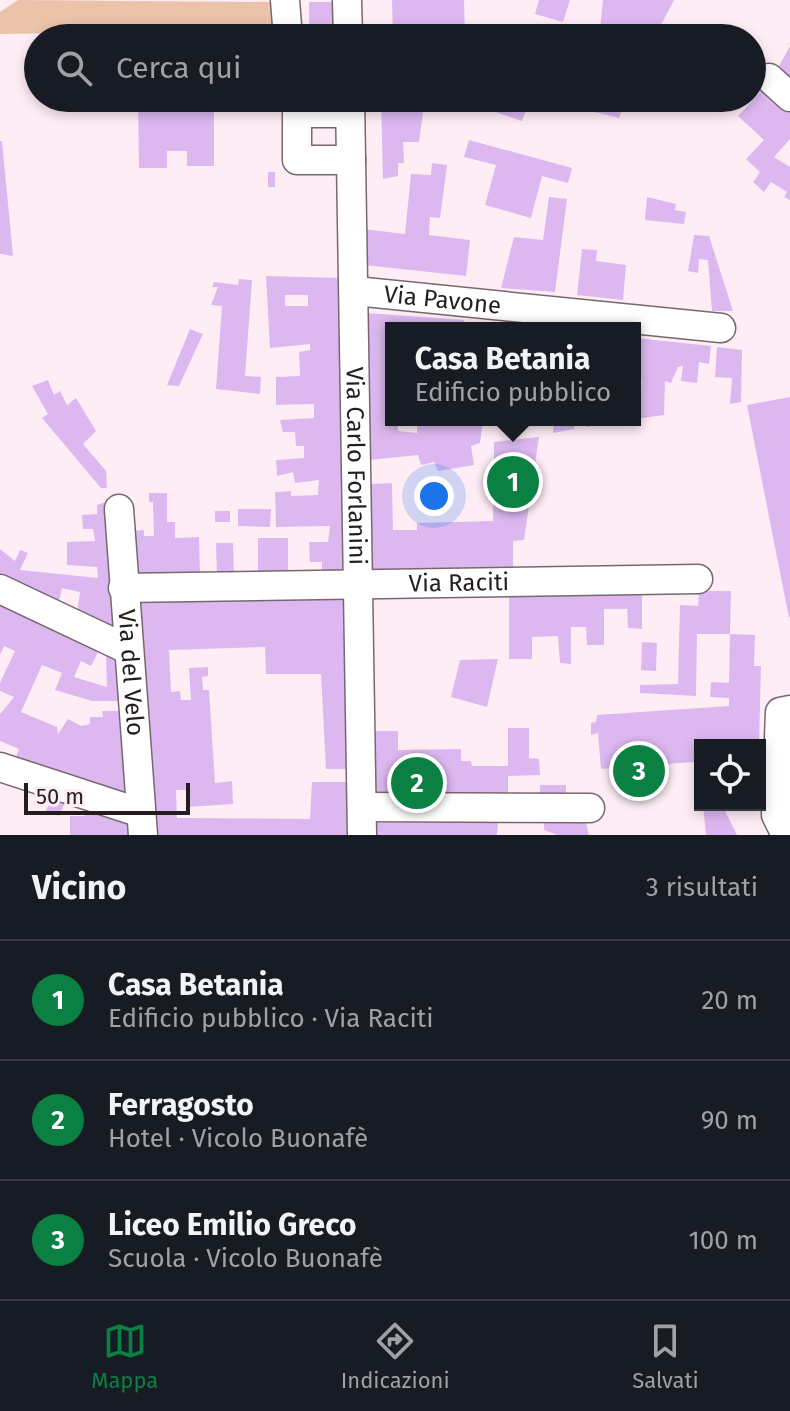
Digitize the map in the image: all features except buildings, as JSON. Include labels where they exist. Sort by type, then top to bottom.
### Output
[{"type":"street","points":[[285,0],[287,24]]},
{"type":"street","points":[[347,0],[348,24]]},
{"type":"street","points":[[769,78],[790,97]]},
{"type":"street","points":[[297,112],[297,160],[351,160]]},
{"type":"street","name":"Via Carlo Forlanini","points":[[350,112],[362,821]]},
{"type":"street","name":"Via Pavone","points":[[355,291],[721,328]]},
{"type":"street","name":"Via del Velo","points":[[119,509],[142,824]]},
{"type":"street","name":"Via Raciti","points":[[123,588],[698,579]]},
{"type":"street","points":[[0,589],[127,649]]},
{"type":"street","points":[[786,835],[776,815],[780,712],[790,710]]},
{"type":"street","points":[[0,767],[142,824]]},
{"type":"street","points":[[362,821],[590,808]]},
{"type":"shaded area","points":[[18,0],[271,2],[272,24],[24,24],[24,34],[0,34],[0,12]]},
{"type":"place","name":"Casa Betania","points":[[513,482]]},
{"type":"place","name":"Liceo Emilio Greco","points":[[639,771]]},
{"type":"place","name":"Ferragosto","points":[[417,783]]}]
